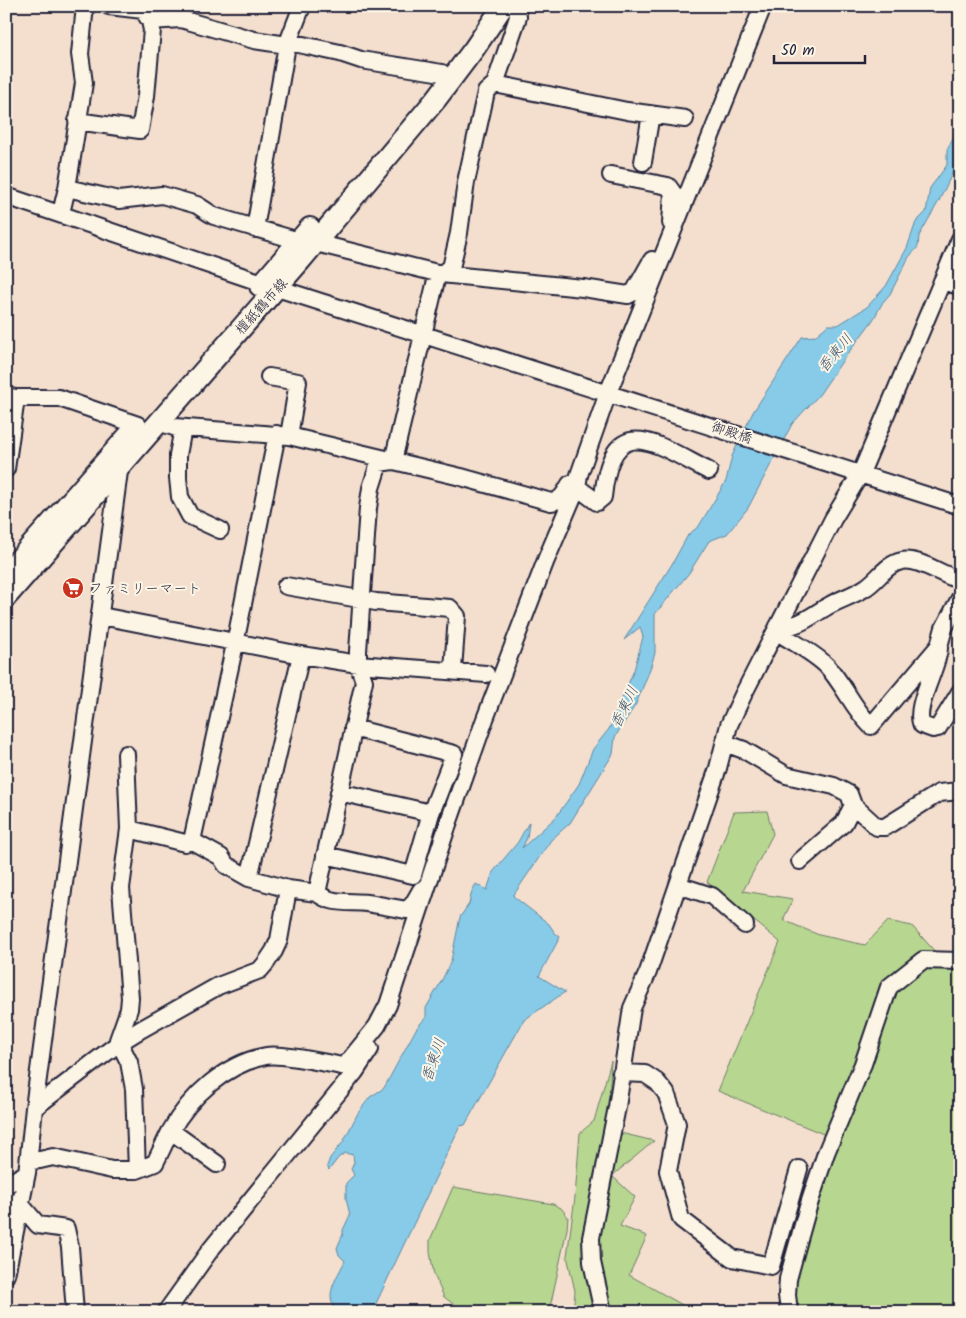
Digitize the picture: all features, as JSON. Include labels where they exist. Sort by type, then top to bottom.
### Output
[{"type":"main road","name":"檀紙鶴市線","points":[[307,242],[428,92],[466,41],[488,6]]},
{"type":"main road","name":"檀紙鶴市線","points":[[6,597],[158,422],[307,242],[437,98],[474,49],[503,6]]},
{"type":"main road","name":"檀紙鶴市線","points":[[6,574],[124,440],[270,285]]},
{"type":"street","points":[[61,213],[67,188],[84,83],[80,54],[85,6]]},
{"type":"street","points":[[109,6],[145,12],[186,13],[254,40],[288,44],[340,53],[361,60],[442,72]]},
{"type":"street","points":[[255,229],[288,44],[302,6]]},
{"type":"street","points":[[393,461],[437,276],[451,268],[459,233],[466,182],[486,92],[495,84],[518,17],[516,6]]},
{"type":"street","points":[[6,1185],[28,1167],[40,1160],[53,1157],[112,1170],[137,1170],[155,1163],[170,1131],[193,1100],[215,1079],[240,1064],[268,1056],[342,1066],[347,1063],[377,1026],[388,1005],[485,719],[578,481],[672,232],[763,6]]},
{"type":"street","points":[[77,122],[140,130],[146,96],[152,30],[145,12]]},
{"type":"street","points":[[495,84],[628,111],[685,119]]},
{"type":"street","points":[[643,162],[651,114]]},
{"type":"street","points":[[67,188],[119,200],[162,195],[197,204],[214,216],[255,229],[441,274],[583,288],[628,295],[634,292],[662,241],[672,232],[673,193],[668,186],[610,175]]},
{"type":"street","name":"御殿橋","points":[[6,196],[270,285],[960,506]]},
{"type":"street","points":[[603,1312],[592,1262],[591,1238],[617,1107],[632,1008],[648,972],[718,768],[730,725],[744,693],[856,472],[960,240]]},
{"type":"street","points":[[942,281],[960,286]]},
{"type":"street","points":[[192,841],[283,435],[298,382],[269,377]]},
{"type":"street","points":[[6,469],[11,397],[59,398],[138,425]]},
{"type":"street","points":[[158,422],[183,428],[283,435],[461,476],[552,502],[562,498],[573,478],[597,502],[603,497],[604,479],[612,454],[620,444],[634,440],[651,442],[709,471]]},
{"type":"street","points":[[183,428],[178,455],[180,497],[190,516],[220,530]]},
{"type":"street","points":[[6,1275],[13,1203],[28,1167],[34,1108],[124,440]]},
{"type":"street","points":[[317,893],[364,681],[358,664],[368,508],[371,488],[379,463],[393,461]]},
{"type":"street","points":[[777,628],[804,621],[830,605],[865,588],[890,565],[903,560],[914,561],[948,577],[960,580]]},
{"type":"street","points":[[286,586],[376,602],[450,608],[457,616],[453,670]]},
{"type":"street","points":[[960,598],[944,628],[939,646],[939,656],[924,694],[919,721],[922,725],[933,729],[938,728],[960,692]]},
{"type":"street","points":[[101,616],[300,656],[358,664],[486,674]]},
{"type":"street","points":[[777,628],[827,666],[871,726],[939,646]]},
{"type":"street","points":[[249,878],[300,656]]},
{"type":"street","points":[[325,855],[413,875],[431,813],[454,754],[353,728]]},
{"type":"street","points":[[725,743],[744,750],[786,775],[834,786],[849,794],[853,805],[877,827],[885,827],[939,793],[960,792]]},
{"type":"street","points":[[126,754],[129,829],[121,888],[130,998],[129,1010],[118,1040],[129,1062],[134,1089],[137,1170]]},
{"type":"street","points":[[339,792],[431,813]]},
{"type":"street","points":[[800,862],[844,823],[853,805]]},
{"type":"street","points":[[129,829],[185,843],[192,841],[221,857],[226,865],[249,878],[288,889],[317,893],[325,899],[333,901],[364,902],[406,910],[413,904],[421,890],[427,887]]},
{"type":"street","points":[[678,885],[712,896],[745,925]]},
{"type":"street","points":[[34,1108],[119,1043],[218,986],[260,970],[274,952],[279,940],[288,889]]},
{"type":"street","points":[[789,1312],[788,1279],[808,1207],[826,1153],[863,1064],[889,987],[923,960],[960,961]]},
{"type":"street","points":[[166,1312],[211,1250],[355,1072],[377,1039],[377,1026]]},
{"type":"street","points":[[621,1073],[645,1074],[657,1082],[666,1093],[677,1124],[668,1171],[681,1219],[732,1258],[771,1266],[799,1169]]},
{"type":"street","points":[[170,1131],[217,1164]]},
{"type":"street","points":[[13,1203],[38,1225],[66,1229],[70,1247],[75,1312]]},
{"type":"green space","points":[[767,811],[773,834],[743,891],[793,899],[783,920],[819,935],[865,945],[888,921],[912,926],[947,965],[960,958],[960,1312],[776,1312],[798,1274],[838,1140],[718,1091],[780,942],[707,882],[734,812]]},
{"type":"green space","points":[[611,1061],[608,1130],[654,1141],[612,1176],[635,1197],[620,1226],[647,1236],[629,1275],[695,1312],[573,1312],[575,1291],[567,1256],[575,1197],[580,1133],[594,1121]]},
{"type":"green space","points":[[453,1187],[553,1204],[561,1208],[568,1217],[549,1312],[464,1312],[444,1297],[434,1275],[430,1240]]},
{"type":"water","name":"香東川","points":[[960,124],[960,157],[939,201],[919,236],[918,247],[909,257],[890,294],[873,320],[819,395],[792,424],[748,508],[727,534],[709,541],[689,573],[655,614],[655,653],[636,704],[615,737],[613,754],[570,823],[551,840],[513,896],[549,924],[560,937],[539,976],[565,992],[524,1020],[465,1125],[460,1126],[372,1312],[333,1312],[332,1287],[345,1261],[339,1255],[337,1248],[350,1215],[346,1199],[346,1183],[354,1175],[351,1169],[354,1163],[353,1155],[345,1153],[339,1157],[329,1170],[327,1166],[330,1158],[343,1142],[358,1113],[370,1097],[384,1088],[416,1029],[426,1017],[426,1008],[451,961],[460,917],[469,904],[476,884],[487,890],[493,872],[518,842],[529,822],[527,838],[522,848],[556,817],[579,784],[593,749],[609,729],[634,670],[643,637],[640,627],[624,640],[688,535],[699,526],[726,481],[732,456],[753,412],[802,337],[815,336],[828,325],[838,325],[867,307],[886,286],[907,248],[916,222],[926,212],[930,188],[947,165],[947,150]]},
{"type":"place","name":"ファミリーマート","points":[[73,588]]}]
